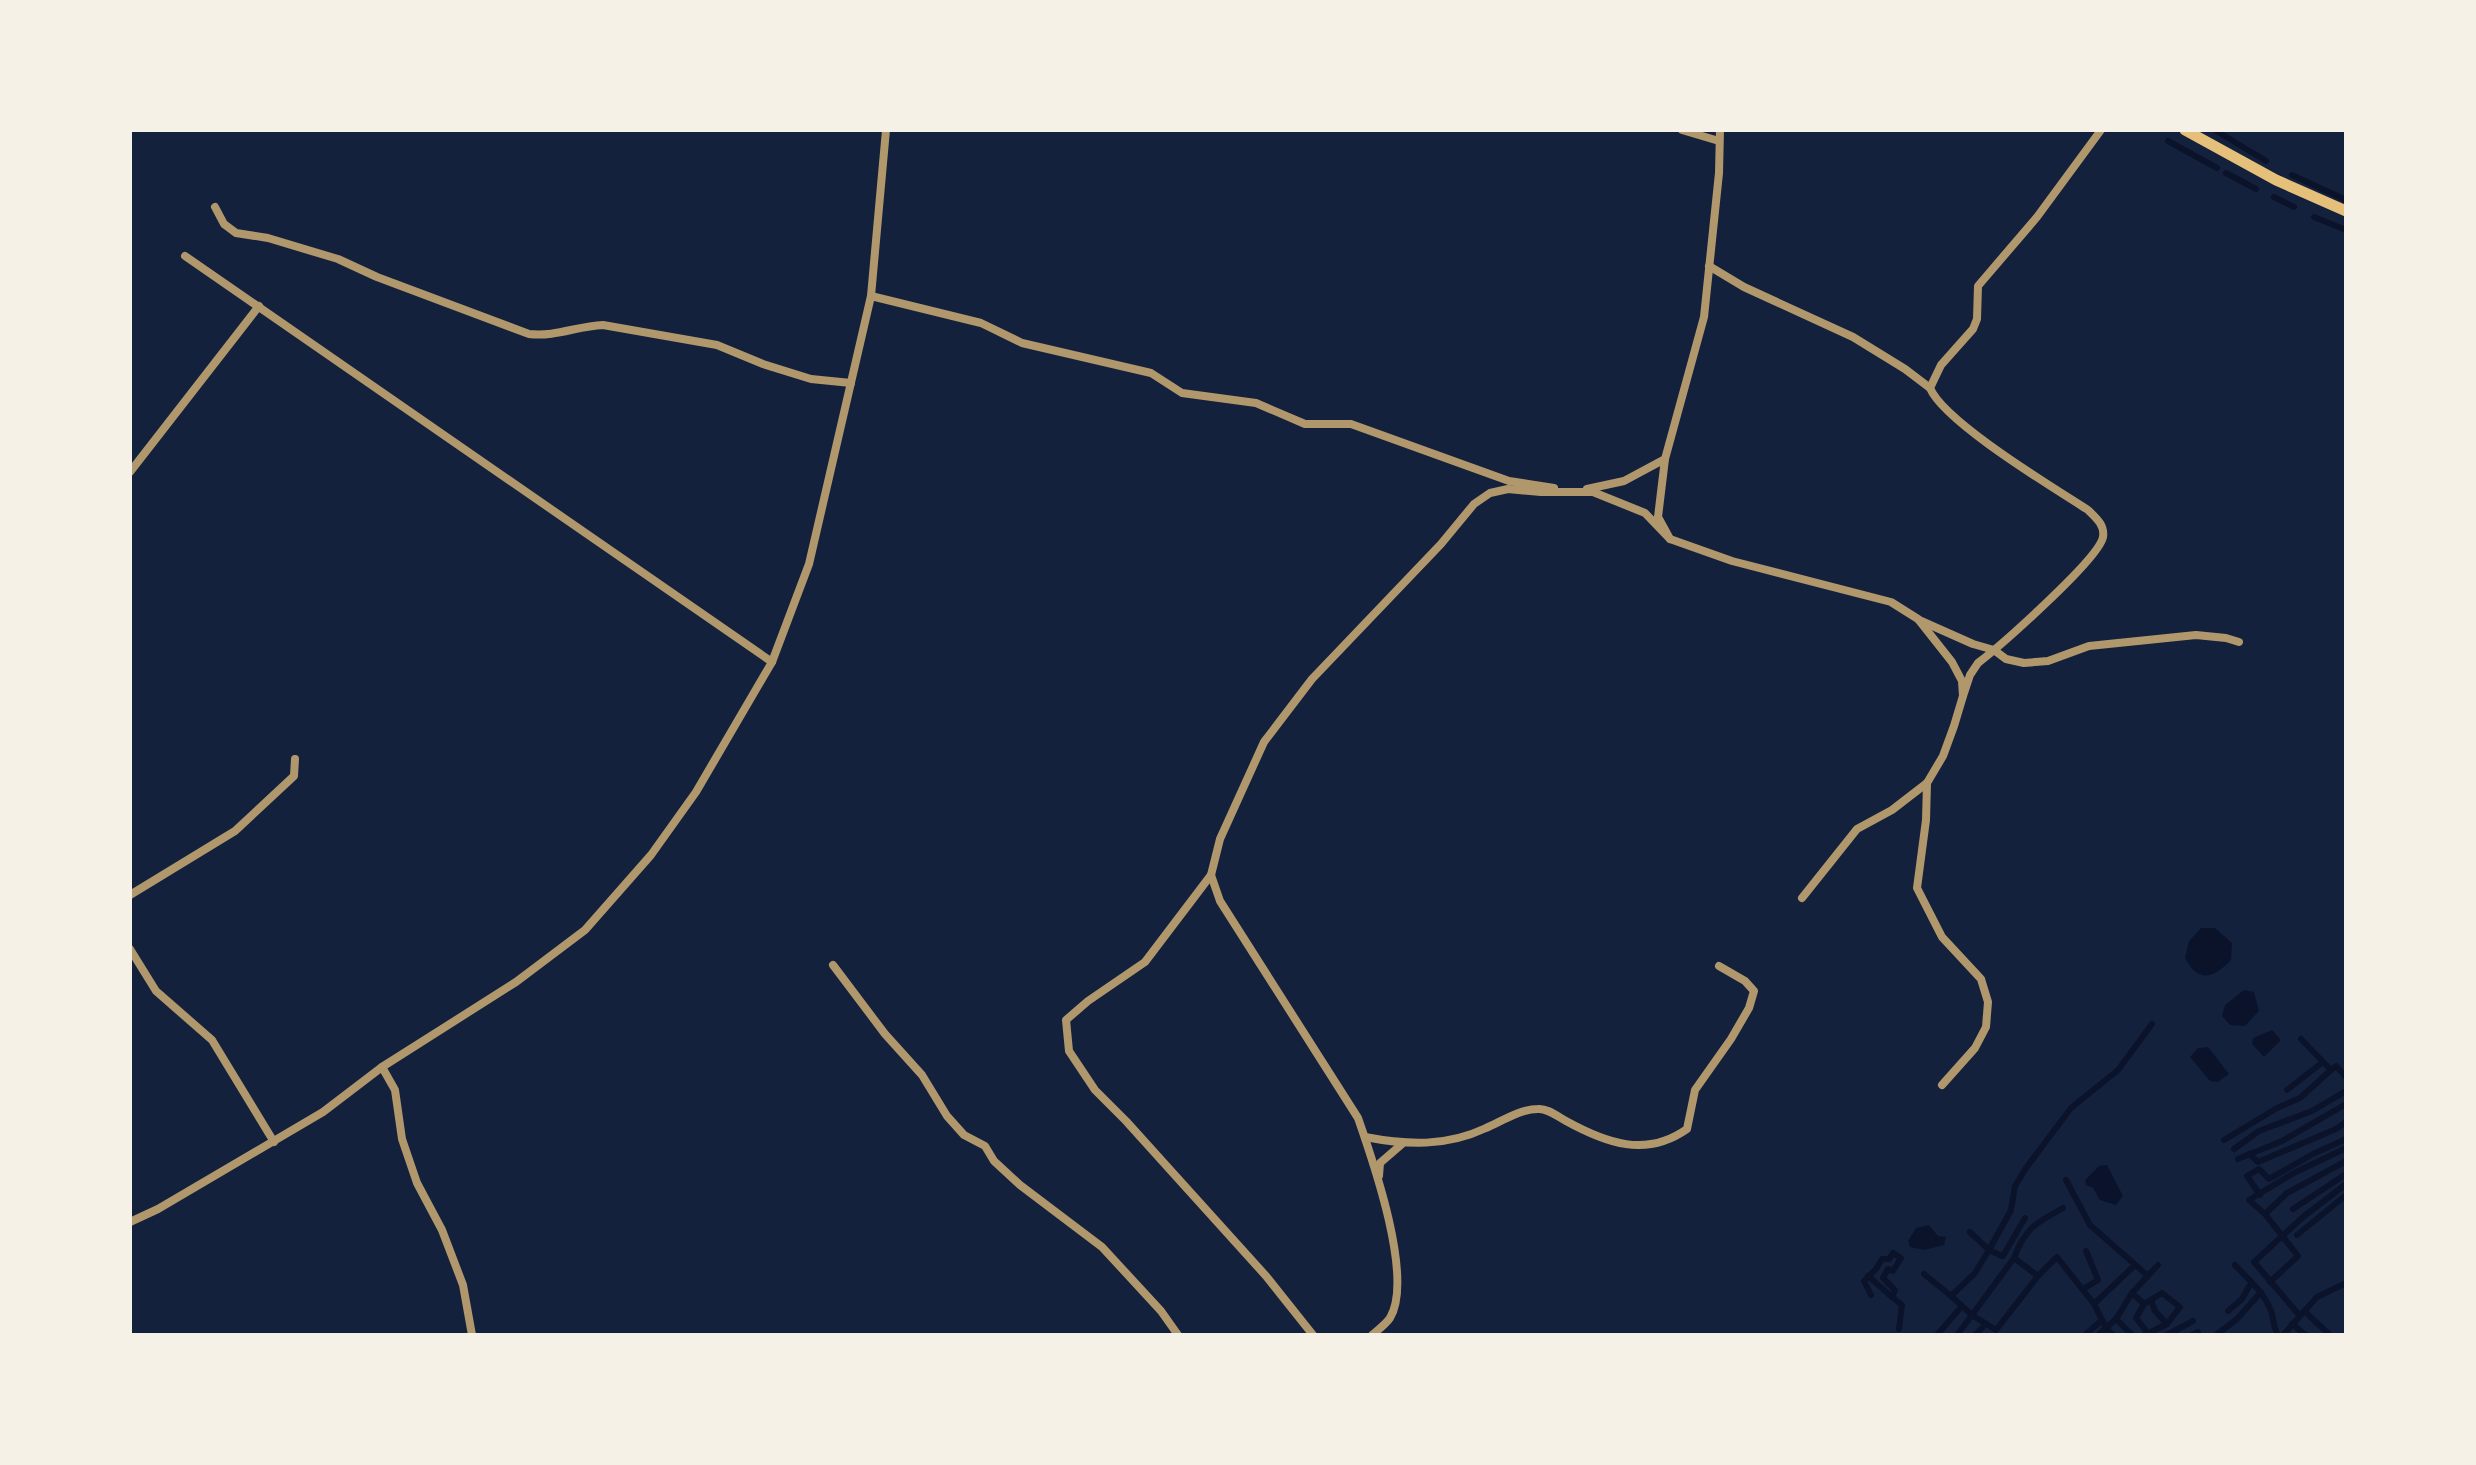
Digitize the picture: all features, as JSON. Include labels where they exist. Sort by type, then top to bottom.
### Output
[{"type":"main road","points":[[2185,130],[2276,180],[2346,211]]},
{"type":"street","points":[[130,1222],[158,1209],[323,1112],[382,1067],[516,982],[585,930],[651,855],[696,792],[772,662],[809,564],[871,296],[886,130]]},
{"type":"street","points":[[1682,130],[1719,141]]},
{"type":"street","points":[[1670,539],[1658,517],[1665,459],[1704,317],[1719,173],[1720,130]]},
{"type":"street","points":[[1930,388],[1941,365],[1973,329],[1977,319],[1978,286],[2037,217],[2101,130]]},
{"type":"street","points":[[215,207],[224,224],[236,233],[268,238],[338,259],[377,277],[529,334],[548,336],[584,326],[603,325],[717,345],[811,379],[851,383]]},
{"type":"street","points":[[185,256],[772,662]]},
{"type":"street","points":[[1709,266],[1744,287],[1853,337],[1905,369],[1930,388],[1934,398],[1967,427],[2088,510],[2102,525],[2103,536],[2099,545],[2078,570],[1978,663],[1970,675],[1943,756],[1927,783],[1892,810],[1857,829],[1802,898]]},
{"type":"street","points":[[871,296],[981,323],[1022,343],[1151,373],[1182,393],[1256,403],[1305,424],[1351,424],[1509,481],[1575,491],[1624,481],[1665,459]]},
{"type":"street","points":[[130,472],[259,306]]},
{"type":"street","points":[[1313,1335],[1266,1276],[1095,1090],[1069,1051],[1066,1020],[1145,962],[1211,875],[1220,839],[1264,742],[1312,679],[1441,544],[1474,504],[1490,493],[1508,489],[1593,492],[1645,513],[1670,539],[1732,561],[1891,602],[1918,619],[1994,650],[2006,659],[2024,663],[2048,661],[2089,646],[2196,635],[2239,642]]},
{"type":"street","points":[[1918,619],[1952,662],[1962,681],[1963,696]]},
{"type":"street","points":[[130,895],[235,831],[294,776],[295,759]]},
{"type":"street","points":[[1927,783],[1926,820],[1917,888],[1942,937],[1981,979],[1988,1002],[1986,1027],[1975,1048],[1942,1085]]},
{"type":"street","points":[[1211,875],[1220,901],[1358,1118],[1365,1137],[1397,1260],[1399,1289],[1390,1317],[1372,1335]]},
{"type":"street","points":[[130,949],[156,991],[212,1040],[274,1142]]},
{"type":"street","points":[[833,965],[885,1034],[922,1075],[947,1116],[964,1135],[985,1146],[994,1161],[1020,1185],[1102,1247],[1161,1311],[1178,1335]]},
{"type":"street","points":[[1365,1137],[1402,1144],[1464,1137],[1527,1109],[1542,1108],[1600,1138],[1619,1143],[1653,1145],[1671,1140],[1687,1129],[1695,1090],[1731,1039],[1749,1008],[1754,991],[1745,981],[1719,966]]},
{"type":"street","points":[[382,1067],[395,1090],[402,1139],[417,1183],[442,1230],[463,1285],[472,1335]]},
{"type":"street","points":[[1378,1181],[1380,1163],[1402,1144]]},
{"type":"water","points":[[2201,928],[2215,928],[2232,943],[2231,960],[2206,976],[2195,972],[2185,958],[2189,941]]},
{"type":"water","points":[[2244,990],[2254,992],[2259,1011],[2245,1026],[2230,1025],[2222,1016],[2225,1005]]},
{"type":"water","points":[[2272,1030],[2281,1040],[2264,1057],[2252,1044],[2253,1038]]},
{"type":"water","points":[[2208,1047],[2229,1074],[2218,1082],[2210,1081],[2190,1057],[2198,1048]]},
{"type":"water","points":[[2107,1165],[2123,1196],[2116,1205],[2100,1200],[2093,1188],[2086,1185],[2085,1180],[2099,1166]]},
{"type":"water","points":[[1929,1225],[1938,1236],[1946,1237],[1944,1245],[1924,1250],[1910,1247],[1908,1241],[1916,1228]]},
{"type":"waterway","points":[[2215,130],[2266,161]]},
{"type":"waterway","points":[[2168,141],[2217,168]]},
{"type":"waterway","points":[[2226,173],[2256,189]]},
{"type":"waterway","points":[[2292,175],[2346,200]]},
{"type":"waterway","points":[[2274,197],[2294,207]]},
{"type":"waterway","points":[[2314,217],[2346,230]]},
{"type":"waterway","points":[[2002,1256],[1989,1250],[2011,1210],[2015,1186],[2026,1168],[2071,1108],[2118,1070],[2152,1024]]},
{"type":"waterway","points":[[2301,1039],[2331,1070],[2336,1066],[2346,1077]]},
{"type":"waterway","points":[[2287,1090],[2323,1062]]},
{"type":"waterway","points":[[2224,1140],[2300,1098],[2331,1070]]},
{"type":"waterway","points":[[2234,1149],[2259,1131],[2312,1111],[2346,1091]]},
{"type":"waterway","points":[[2238,1159],[2282,1141],[2346,1104]]},
{"type":"waterway","points":[[2249,1154],[2258,1162],[2346,1122]]},
{"type":"waterway","points":[[2260,1195],[2247,1176],[2259,1169],[2269,1179],[2346,1139]]},
{"type":"waterway","points":[[2270,1282],[2298,1256],[2265,1214],[2249,1200],[2292,1174],[2346,1148]]},
{"type":"waterway","points":[[2265,1214],[2287,1193],[2346,1161]]},
{"type":"waterway","points":[[2293,1209],[2346,1174]]},
{"type":"waterway","points":[[2066,1180],[2090,1225],[2148,1276]]},
{"type":"waterway","points":[[2300,1316],[2254,1262],[2303,1217],[2346,1184]]},
{"type":"waterway","points":[[2297,1235],[2346,1195]]},
{"type":"waterway","points":[[2063,1208],[2033,1227],[2014,1258],[2038,1276],[2057,1257],[2094,1304],[2113,1335]]},
{"type":"waterway","points":[[2003,1256],[2025,1218]]},
{"type":"waterway","points":[[1924,1274],[1951,1296],[1975,1273],[1989,1250],[1970,1232]]},
{"type":"waterway","points":[[2083,1289],[2098,1280],[2086,1251]]},
{"type":"waterway","points":[[1871,1295],[1864,1281],[1882,1259],[1889,1259],[1893,1253],[1901,1258],[1893,1271],[1888,1269],[1883,1278],[1895,1290],[1892,1297],[1902,1305],[1899,1329]]},
{"type":"waterway","points":[[1951,1296],[1972,1315],[2014,1258]]},
{"type":"waterway","points":[[2094,1304],[2135,1265]]},
{"type":"waterway","points":[[2132,1293],[2158,1265]]},
{"type":"waterway","points":[[2235,1265],[2264,1298],[2278,1335]]},
{"type":"waterway","points":[[1868,1276],[1892,1297]]},
{"type":"waterway","points":[[1957,1335],[1972,1315],[1996,1330],[2038,1276]]},
{"type":"waterway","points":[[2228,1311],[2242,1299],[2251,1283]]},
{"type":"waterway","points":[[2283,1335],[2317,1297],[2346,1283]]},
{"type":"waterway","points":[[2216,1335],[2237,1319],[2261,1292]]},
{"type":"waterway","points":[[2098,1335],[2116,1319],[2132,1293],[2144,1304],[2162,1293],[2180,1307],[2167,1324],[2145,1335]]},
{"type":"waterway","points":[[2151,1300],[2155,1311],[2167,1324]]},
{"type":"waterway","points":[[2144,1304],[2136,1318],[2147,1332]]},
{"type":"waterway","points":[[1937,1335],[1962,1306]]},
{"type":"waterway","points":[[2304,1311],[2328,1333]]},
{"type":"waterway","points":[[2116,1319],[2132,1335]]},
{"type":"waterway","points":[[2085,1335],[2102,1320]]},
{"type":"waterway","points":[[2167,1335],[2193,1321]]},
{"type":"waterway","points":[[1975,1335],[1986,1324]]},
{"type":"waterway","points":[[2292,1324],[2306,1335]]},
{"type":"waterway","points":[[2192,1335],[2198,1332]]}]
